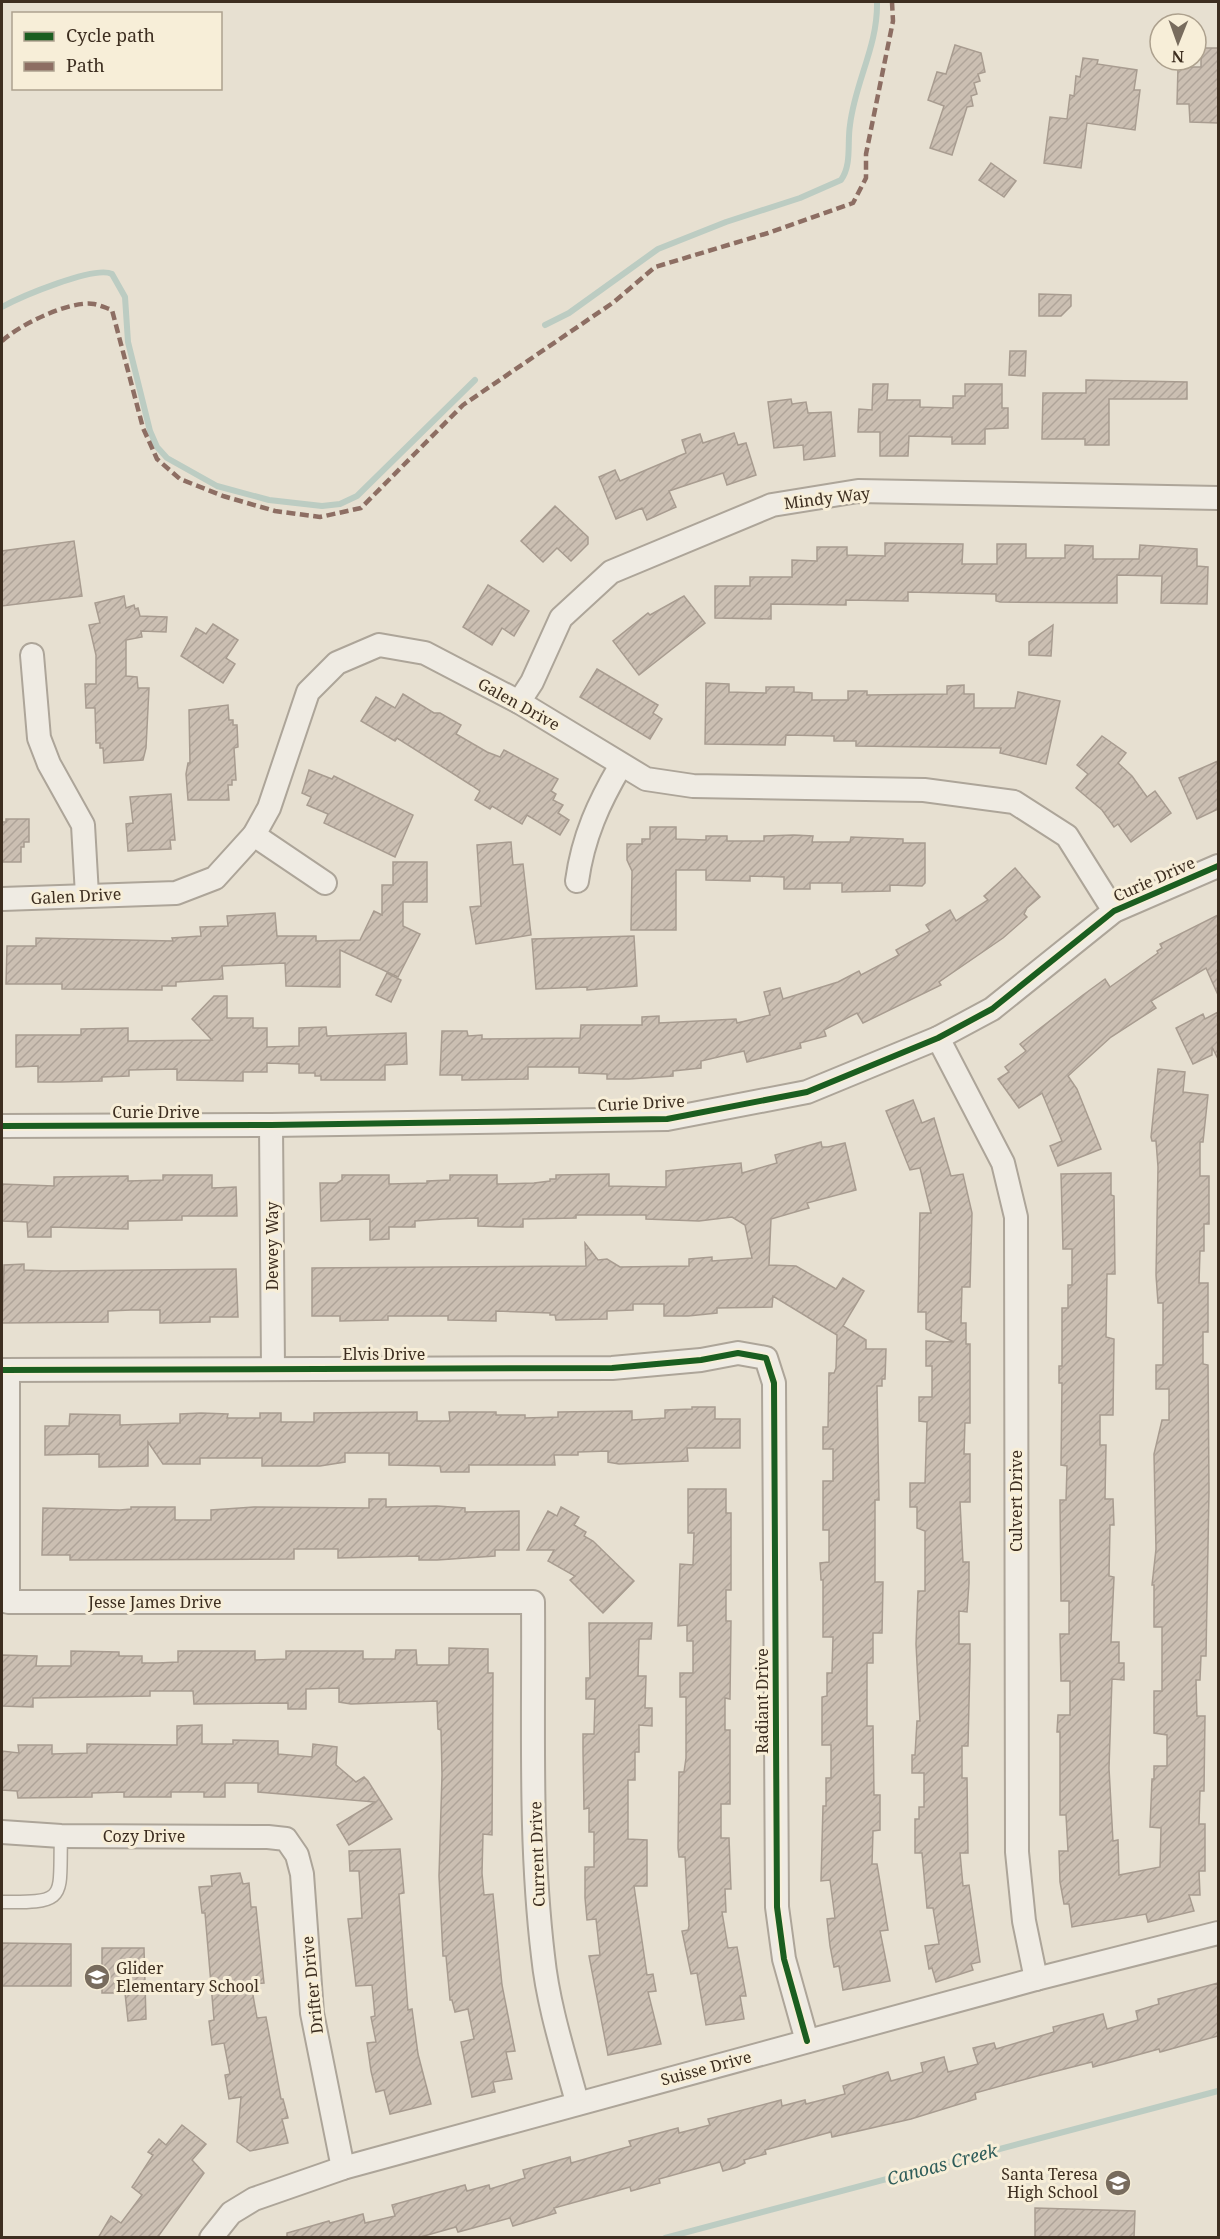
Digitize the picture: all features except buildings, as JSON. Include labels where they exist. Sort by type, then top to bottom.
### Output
[{"type":"street","name":"Mindy Way","points":[[519,702],[532,682],[561,618],[611,572],[772,505],[858,491],[1218,498]]},
{"type":"street","name":"Galen Drive","points":[[2,900],[176,892],[215,878],[254,835],[269,808],[308,692],[337,663],[379,645],[425,653],[519,702],[646,779],[693,786],[924,790],[1014,802],[1067,836],[1114,910]]},
{"type":"street","points":[[32,656],[39,738],[49,764],[83,825],[87,895]]},
{"type":"street","points":[[577,880],[581,851],[598,804],[621,765]]},
{"type":"street","points":[[254,835],[325,883]]},
{"type":"street","name":"Curie Drive","points":[[2,1126],[271,1125],[667,1119],[807,1092],[938,1038],[992,1009],[1114,910],[1218,866]]},
{"type":"street","name":"Culvert Drive","points":[[938,1038],[1003,1163],[1016,1217],[1017,1852],[1024,1922],[1036,1979]]},
{"type":"street","name":"Dewey Way","points":[[271,1125],[273,1368]]},
{"type":"street","name":"Elvis Drive","points":[[5,1370],[612,1368],[701,1360],[738,1353],[766,1358]]},
{"type":"street","name":"Radiant Drive","points":[[766,1358],[774,1383],[777,1907],[784,1959],[807,2041]]},
{"type":"street","name":"Jesse James Drive","points":[[5,1370],[8,1602],[532,1602]]},
{"type":"street","name":"Current Drive","points":[[532,1602],[536,1874],[543,1957],[549,1996],[577,2102]]},
{"type":"street","name":"Cozy Drive","points":[[2,1832],[61,1836],[286,1839]]},
{"type":"street","name":"Drifter Drive","points":[[286,1839],[297,1855],[302,1875],[312,2013],[343,2168]]},
{"type":"street","name":"Suisse Drive","points":[[211,2238],[231,2213],[254,2199],[343,2168],[577,2102],[1036,1979],[1218,1933]]},
{"type":"lane","points":[[2,1902],[42,1903],[54,1897],[59,1886],[61,1836]]},
{"type":"waterway","points":[[545,325],[569,313],[658,249],[726,222],[800,198],[841,180],[847,168],[853,109],[874,34],[877,2]]},
{"type":"waterway","points":[[2,307],[24,296],[74,278],[103,272],[112,274],[125,297],[128,342],[150,431],[157,447],[167,458],[217,486],[269,500],[322,506],[340,504],[357,496],[475,380]]},
{"type":"waterway","name":"Canoas Creek","points":[[665,2238],[1218,2091]]},
{"type":"marked path","points":[[2,341],[32,321],[72,306],[94,304],[112,310],[143,428],[157,459],[180,479],[223,496],[275,511],[320,517],[361,508],[463,405],[614,302],[655,267],[768,233],[853,203],[866,178],[866,154],[893,21],[892,2]]},
{"type":"cycle path","points":[[2,1126],[271,1125],[667,1119],[807,1092],[938,1038],[992,1009],[1114,911],[1218,866]]},
{"type":"cycle path","points":[[2,1370],[612,1368],[701,1360],[738,1353],[766,1358],[774,1383],[777,1907],[784,1959],[807,2041]]},
{"type":"place","name":"Glider Elementary School","points":[[97,1977]]},
{"type":"place","name":"Santa Teresa High School","points":[[1118,2183]]}]
